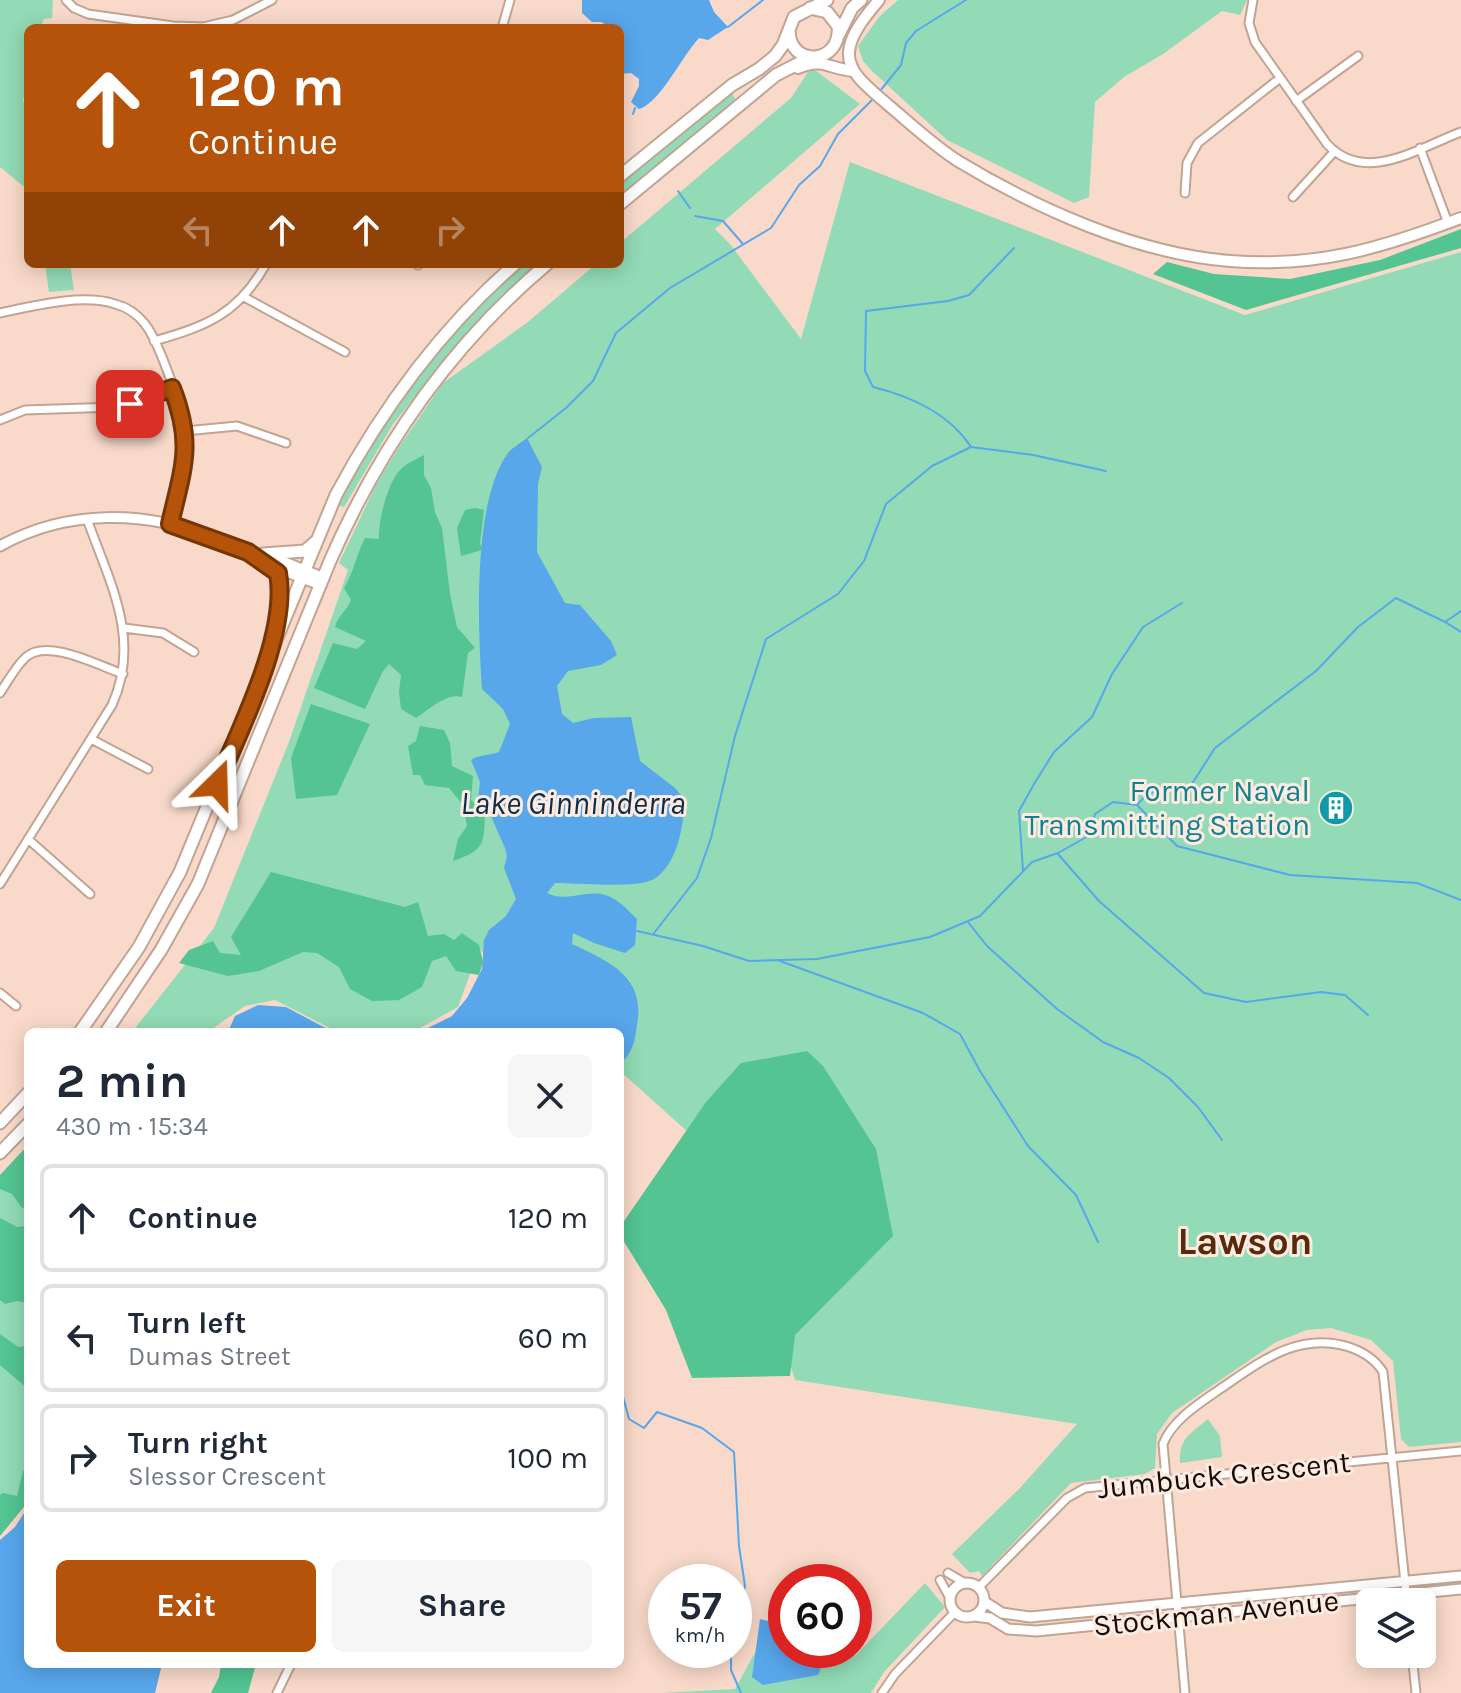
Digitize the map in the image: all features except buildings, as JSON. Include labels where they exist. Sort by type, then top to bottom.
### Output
[{"type":"main road","points":[[624,173],[732,85],[775,56],[794,17],[827,0]]},
{"type":"main road","points":[[789,28],[790,41],[796,50],[811,57],[820,57],[830,51],[852,8],[861,0]]},
{"type":"main road","points":[[879,0],[851,44],[848,53],[853,71],[957,160],[1053,211],[1169,250],[1229,261],[1291,263],[1379,248],[1461,218]]},
{"type":"main road","points":[[809,8],[831,15],[838,26],[838,36]]},
{"type":"main road","points":[[624,201],[776,75],[811,57]]},
{"type":"main road","points":[[776,75],[815,63],[853,71]]},
{"type":"main road","points":[[83,1028],[139,947],[180,872],[336,495],[357,456],[420,364],[460,318],[511,268]]},
{"type":"main road","points":[[109,1028],[161,950],[198,884],[322,582],[369,482],[431,385],[487,320],[543,268]]},
{"type":"main road","points":[[265,559],[305,551],[318,539]]},
{"type":"main road","points":[[265,559],[278,573],[279,583],[280,607],[272,646]]},
{"type":"main road","points":[[0,1123],[24,1097]]},
{"type":"main road","points":[[0,1153],[24,1128]]},
{"type":"street","points":[[66,0],[83,13],[128,24]]},
{"type":"street","points":[[216,24],[233,20],[272,0]]},
{"type":"street","points":[[503,24],[510,0]]},
{"type":"street","points":[[1253,0],[1249,16],[1252,36],[1334,152],[1352,162],[1372,164],[1461,132]]},
{"type":"street","points":[[1296,101],[1358,56]]},
{"type":"street","points":[[1185,193],[1187,163],[1198,143],[1280,78]]},
{"type":"street","points":[[1420,148],[1448,223]]},
{"type":"street","points":[[1293,197],[1334,152]]},
{"type":"street","points":[[154,341],[205,325],[230,310],[244,297],[262,268]]},
{"type":"street","points":[[244,297],[345,352]]},
{"type":"street","points":[[0,313],[61,303],[110,302],[137,316],[147,327],[172,388],[185,431],[185,455],[170,524]]},
{"type":"street","points":[[0,420],[25,410],[116,407],[172,388]]},
{"type":"street","points":[[185,431],[237,426],[286,443]]},
{"type":"street","points":[[2,544],[43,528],[87,519],[128,518],[170,524],[322,582]]},
{"type":"street","points":[[0,884],[112,705],[123,674],[124,628],[87,519]]},
{"type":"street","points":[[124,628],[163,633],[194,652]]},
{"type":"street","points":[[0,693],[24,659],[42,650],[57,651],[123,674]]},
{"type":"street","points":[[91,739],[148,769]]},
{"type":"street","points":[[28,839],[90,894]]},
{"type":"street","points":[[0,993],[16,1006]]},
{"type":"street","points":[[1185,1693],[1163,1444],[1167,1434],[1180,1421],[1271,1355],[1296,1345],[1314,1343],[1350,1347],[1372,1358],[1380,1367],[1386,1384],[1406,1588]]},
{"type":"street","name":"Jumbuck Crescent","points":[[979,1587],[1075,1492],[1090,1487],[1461,1451]]},
{"type":"street","points":[[940,1580],[955,1612],[964,1617],[974,1616],[985,1602],[984,1593],[979,1587],[948,1573]]},
{"type":"street","name":"Stockman Avenue","points":[[985,1602],[1002,1613],[1023,1618],[1461,1576]]},
{"type":"street","points":[[950,1598],[954,1589],[965,1583]]},
{"type":"street","name":"Stockman Avenue","points":[[1436,1593],[1461,1589]]},
{"type":"street","name":"Stockman Avenue","points":[[974,1616],[990,1618],[1008,1629],[1027,1631],[1356,1602]]},
{"type":"street","points":[[882,1693],[895,1674],[955,1612]]},
{"type":"street","points":[[277,1693],[289,1668]]},
{"type":"street","points":[[1413,1668],[1416,1693]]},
{"type":"green space","points":[[0,0],[53,0],[52,18],[44,19],[42,24],[24,24],[24,187],[0,167]]},
{"type":"green space","points":[[898,0],[1247,0],[1240,15],[1222,11],[1163,54],[1124,77],[1095,102],[1089,197],[1074,203],[947,140],[863,61],[858,46],[879,17]]},
{"type":"green space","points":[[815,70],[860,104],[715,229],[730,244],[801,339],[850,162],[1245,315],[1461,252],[1461,1442],[1409,1447],[1401,1439],[1393,1361],[1371,1340],[1331,1328],[1307,1330],[1276,1342],[1172,1413],[1157,1434],[1155,1468],[1145,1474],[1071,1483],[982,1576],[979,1571],[970,1573],[952,1554],[1020,1488],[1077,1424],[795,1380],[728,1168],[624,1075],[624,1028],[611,1028],[522,987],[479,949],[458,1007],[420,1028],[330,1028],[275,1000],[245,1006],[213,1028],[135,1028],[214,928],[289,742],[348,570],[339,563],[377,483],[443,383],[528,322],[591,268],[624,268],[624,240],[791,98],[808,72]]},
{"type":"green space","points":[[731,92],[736,100],[624,194],[624,179]]},
{"type":"green space","points":[[1461,229],[1461,248],[1246,310],[1153,274],[1167,262],[1214,274],[1290,279],[1380,260]]},
{"type":"green space","points":[[46,268],[71,268],[74,290],[49,292]]},
{"type":"green space","points":[[518,268],[535,268],[450,354],[393,424],[344,507],[338,505],[398,407],[443,348]]},
{"type":"green space","points":[[424,455],[424,475],[431,488],[435,512],[442,528],[457,627],[475,648],[468,653],[462,697],[450,697],[416,718],[401,709],[401,675],[389,664],[365,709],[314,688],[333,643],[357,649],[366,641],[335,627],[351,600],[344,588],[365,538],[379,539],[385,502],[396,475]]},
{"type":"green space","points":[[465,510],[484,510],[482,550],[461,556],[457,528]]},
{"type":"green space","points":[[311,704],[370,724],[337,795],[296,799],[291,758]]},
{"type":"green space","points":[[420,726],[444,730],[450,743],[452,766],[473,776],[471,800],[485,812],[481,844],[471,853],[453,861],[458,839],[467,826],[463,805],[449,788],[425,785],[420,775],[413,775],[408,746],[416,741]]},
{"type":"green space","points":[[271,872],[405,907],[418,902],[428,936],[444,934],[454,940],[462,933],[479,945],[483,962],[479,975],[456,971],[446,956],[432,961],[422,987],[399,1000],[372,1001],[350,989],[339,967],[317,953],[303,952],[259,971],[228,976],[179,963],[189,950],[213,941],[220,953],[241,955],[231,937]]},
{"type":"green space","points":[[807,1051],[823,1066],[876,1149],[893,1236],[795,1335],[790,1376],[692,1378],[666,1310],[624,1242],[624,1221],[706,1102],[741,1063]]},
{"type":"green space","points":[[24,1149],[24,1208],[12,1194],[0,1189],[0,1175]]},
{"type":"green space","points":[[24,1157],[24,1504],[0,1533],[0,1179]]},
{"type":"green space","points":[[0,1218],[17,1227],[24,1226],[24,1302],[5,1304],[0,1300]]},
{"type":"green space","points":[[0,1334],[18,1347],[24,1346],[24,1386],[0,1365]]},
{"type":"green space","points":[[1208,1419],[1220,1436],[1222,1457],[1180,1463],[1184,1442]]},
{"type":"green space","points":[[23,1471],[24,1507],[0,1536],[0,1495],[17,1496]]},
{"type":"green space","points":[[925,1583],[945,1607],[884,1672],[871,1693],[662,1693],[735,1689],[746,1668],[752,1668],[752,1658],[768,1629],[768,1668],[872,1668],[872,1638]]},
{"type":"green space","points":[[220,1668],[255,1668],[248,1693],[211,1693]]},
{"type":"water","points":[[582,0],[709,0],[714,12],[728,27],[708,40],[699,38],[663,89],[639,109],[631,102],[639,79],[631,73],[624,74],[624,24],[592,22],[582,13]]},
{"type":"water","name":"Lake Ginninderra","points":[[527,438],[542,467],[538,484],[537,552],[565,603],[580,605],[611,641],[617,655],[601,665],[568,671],[557,686],[562,714],[573,723],[594,718],[631,717],[640,761],[675,788],[685,800],[681,832],[674,854],[654,879],[621,885],[555,883],[547,893],[561,897],[605,895],[637,919],[635,945],[625,953],[573,933],[572,944],[611,964],[630,982],[636,994],[636,1035],[624,1060],[624,1028],[428,1028],[452,1016],[467,998],[482,969],[484,940],[489,930],[506,916],[516,899],[504,868],[505,848],[490,814],[478,800],[480,782],[471,760],[499,752],[510,724],[503,709],[482,689],[479,601],[488,502],[496,475],[508,453]]},
{"type":"water","points":[[258,1005],[286,1007],[325,1028],[230,1028],[235,1016]]},
{"type":"water","points":[[24,1513],[24,1668],[161,1668],[155,1693],[0,1693],[0,1540],[15,1527]]},
{"type":"water","points":[[760,1619],[768,1621],[768,1668],[821,1668],[818,1675],[763,1685],[752,1677]]},
{"type":"waterway","points":[[728,27],[763,0]]},
{"type":"waterway","points":[[880,91],[901,65],[906,43],[916,31],[966,0]]},
{"type":"waterway","points":[[528,438],[566,408],[593,381],[616,333],[670,288],[771,228],[799,185],[820,166],[838,134],[873,99]]},
{"type":"waterway","points":[[633,114],[635,108]]},
{"type":"waterway","points":[[678,191],[690,208]]},
{"type":"waterway","points":[[695,216],[723,221],[743,244]]},
{"type":"waterway","points":[[971,447],[952,425],[928,408],[873,387],[865,371],[866,311],[948,301],[969,295],[1014,248]]},
{"type":"waterway","points":[[654,933],[697,878],[711,838],[735,736],[766,639],[838,594],[864,561],[886,504],[932,466],[971,447],[1033,455],[1106,471]]},
{"type":"waterway","points":[[637,931],[703,946],[749,961],[817,959],[930,937],[980,916],[1032,862],[1058,853],[1090,835],[1095,814],[1113,802],[1137,805],[1148,793],[1190,787],[1215,748],[1316,671],[1358,627],[1396,598],[1445,622],[1461,611]]},
{"type":"waterway","points":[[1023,871],[1019,811],[1034,784],[1054,752],[1092,717],[1112,674],[1143,627],[1182,603]]},
{"type":"waterway","points":[[1445,622],[1461,632]]},
{"type":"waterway","points":[[1138,806],[1177,846],[1290,875],[1417,883],[1461,900]]},
{"type":"waterway","points":[[1058,854],[1099,901],[1204,993],[1246,1002],[1321,992],[1345,995],[1368,1015]]},
{"type":"waterway","points":[[968,922],[987,946],[1057,1009],[1103,1042],[1139,1058],[1169,1078],[1198,1107],[1222,1140]]},
{"type":"waterway","points":[[780,961],[923,1013],[960,1034],[1028,1146],[1076,1195],[1098,1242]]},
{"type":"waterway","points":[[624,1401],[629,1419],[644,1428],[657,1412],[702,1428],[734,1452],[742,1564]]},
{"type":"waterway","points":[[731,1668],[741,1693]]},
{"type":"place","name":"Former Naval Transmitting Station","points":[[1336,808]]},
{"type":"district","name":"Lawson","points":[[1245,1241]]},
{"type":"route","points":[[130,404],[172,388],[180,409],[186,439],[185,455],[170,524],[248,552],[278,573],[280,607],[272,646],[217,784]]}]
